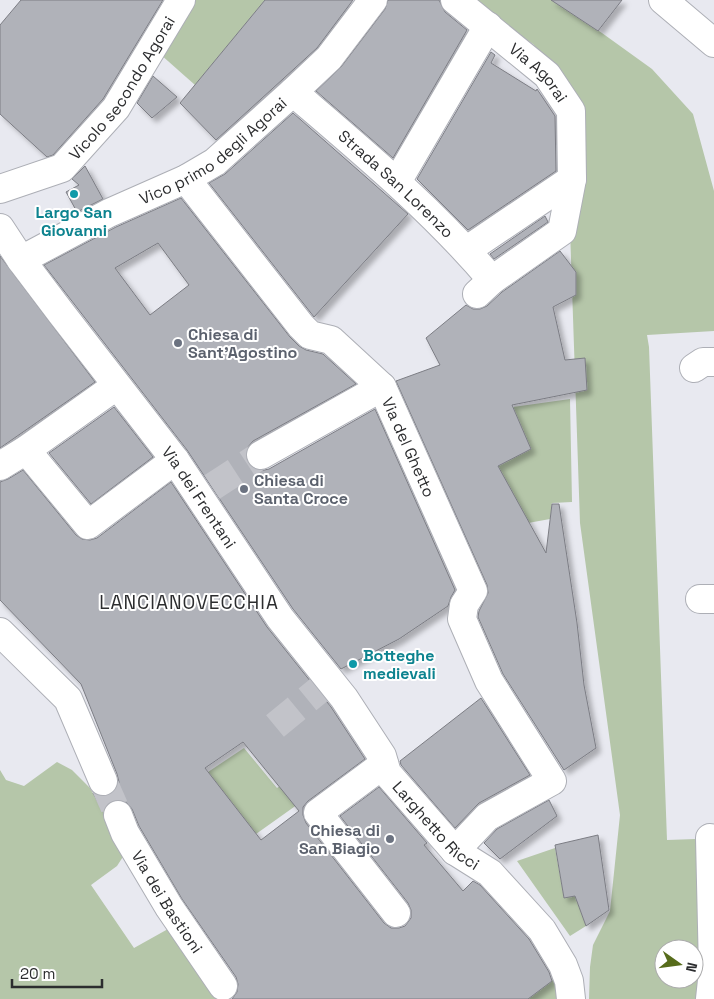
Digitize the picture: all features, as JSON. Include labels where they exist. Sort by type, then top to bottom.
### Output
[{"type":"street","name":"Vicolo secondo Agorai","points":[[0,189],[62,168],[116,108],[181,0]]},
{"type":"street","name":"Vico primo degli Agorai","points":[[21,260],[109,213],[186,179],[215,162],[329,58],[373,0]]},
{"type":"street","name":"Via Agorai","points":[[455,0],[547,75],[570,111],[572,179],[562,231],[484,287]]},
{"type":"street","points":[[663,0],[714,43]]},
{"type":"street","points":[[397,182],[488,26]]},
{"type":"street","name":"Strada San Lorenzo","points":[[293,92],[424,206],[467,250],[484,287]]},
{"type":"street","name":"Via del Ghetto","points":[[186,179],[301,326],[310,334],[331,340],[382,387],[472,591],[464,605],[462,619],[494,690],[552,781],[487,817],[455,851]]},
{"type":"street","points":[[467,250],[572,179]]},
{"type":"street","name":"Via dei Frentani","points":[[0,228],[21,260],[116,386],[175,460],[206,491],[280,618],[344,698],[382,756],[386,768]]},
{"type":"street","points":[[0,466],[26,450],[116,386]]},
{"type":"street","points":[[261,455],[382,387]]},
{"type":"street","points":[[26,450],[88,526],[175,460]]},
{"type":"street","points":[[0,632],[68,699],[104,781]]},
{"type":"street","name":"Larghetto Ricci","points":[[396,913],[318,813],[386,768],[455,851],[490,874],[542,930],[563,965],[569,981],[570,999]]},
{"type":"street","name":"Via dei Bastioni","points":[[118,815],[125,833],[169,907],[223,986]]},
{"type":"street","points":[[710,999],[713,971],[712,830]]},
{"type":"green space","points":[[191,0],[265,0],[195,85],[160,54]]},
{"type":"green space","points":[[467,0],[551,0],[602,33],[652,69],[693,114],[714,191],[714,331],[647,335],[649,347],[667,840],[696,839],[699,939],[654,939],[654,989],[700,989],[698,999],[589,999],[593,945],[610,911],[620,815],[580,523],[565,82],[533,44]]},
{"type":"green space","points":[[570,399],[572,502],[552,503],[550,519],[528,523],[498,466],[531,449],[513,407]]},
{"type":"green space","points":[[244,748],[277,788],[289,779],[308,797],[256,834],[208,772]]},
{"type":"green space","points":[[57,762],[72,770],[90,788],[126,852],[117,866],[91,885],[134,948],[168,929],[218,999],[0,999],[0,770],[6,780],[24,786]]},
{"type":"green space","points":[[555,848],[564,898],[575,895],[586,926],[570,936],[517,861]]},
{"type":"green space","points":[[558,976],[558,999],[528,999]]},
{"type":"building","points":[[21,0],[163,0],[103,99],[53,155],[47,157],[0,114],[0,25]]},
{"type":"building","points":[[265,0],[353,0],[317,48],[216,140],[180,103]]},
{"type":"building","points":[[388,0],[439,0],[445,12],[467,30],[393,158],[316,91],[341,67],[385,9]]},
{"type":"building","points":[[551,0],[622,0],[598,31]]},
{"type":"building","points":[[491,52],[495,55],[491,63],[536,91],[537,89],[555,116],[556,171],[468,230],[417,179]]},
{"type":"building","points":[[153,76],[177,97],[152,118],[137,103]]},
{"type":"building","points":[[293,113],[408,214],[314,317],[209,183],[225,174]]},
{"type":"building","points":[[85,166],[103,199],[77,212],[66,192],[79,185],[72,179]]},
{"type":"building","points":[[181,198],[290,337],[306,350],[323,354],[356,384],[253,441],[245,454],[248,463],[253,469],[260,471],[269,469],[375,409],[455,590],[448,606],[399,639],[341,669],[293,609],[187,450],[44,265],[116,227]],"holes":[[[158,243],[189,285],[150,315],[115,268]]]},
{"type":"building","points":[[545,216],[548,222],[494,259],[490,254]]},
{"type":"building","points":[[560,251],[576,272],[576,295],[553,307],[565,360],[585,358],[587,390],[512,405],[531,449],[498,466],[546,553],[552,504],[559,504],[577,623],[584,685],[596,748],[564,770],[503,674],[478,617],[488,593],[487,585],[396,381],[440,365],[426,338],[466,305],[473,309],[487,306],[502,292]]},
{"type":"building","points":[[0,256],[95,382],[0,448]]},
{"type":"building","points":[[114,407],[153,457],[91,504],[49,453]]},
{"type":"building","points":[[23,470],[76,535],[82,539],[90,540],[97,538],[171,482],[267,627],[331,707],[365,759],[308,801],[303,807],[306,823],[384,923],[391,928],[405,926],[411,918],[411,910],[408,903],[340,816],[379,787],[427,843],[424,845],[463,891],[473,881],[480,885],[529,939],[549,972],[552,981],[528,999],[232,999],[237,992],[238,984],[236,977],[182,899],[139,826],[132,809],[127,803],[120,800],[112,801],[106,805],[103,811],[93,793],[102,797],[110,795],[116,790],[119,782],[81,684],[0,600],[0,482]],"holes":[[[243,742],[299,811],[261,840],[205,768]]]},
{"type":"building","points":[[481,698],[530,775],[479,803],[455,828],[401,765],[400,761]]},
{"type":"building","points":[[549,800],[557,816],[500,859],[484,843],[497,829]]},
{"type":"building","points":[[598,835],[609,910],[586,926],[575,896],[564,898],[555,845]]},
{"type":"tunnel","points":[[212,487],[261,455]]},
{"type":"tunnel","points":[[275,726],[331,680]]},
{"type":"tunnel","points":[[103,781],[118,815]]},
{"type":"place","name":"Largo San Giovanni","points":[[74,194]]},
{"type":"place","name":"Chiesa di Sant'Agostino","points":[[178,343]]},
{"type":"place","name":"Chiesa di Santa Croce","points":[[244,489]]},
{"type":"place","name":"Botteghe medievali","points":[[353,664]]},
{"type":"place","name":"Chiesa di San Biagio","points":[[390,839]]},
{"type":"district","name":"LANCIANOVECCHIA","points":[[189,602]]}]
